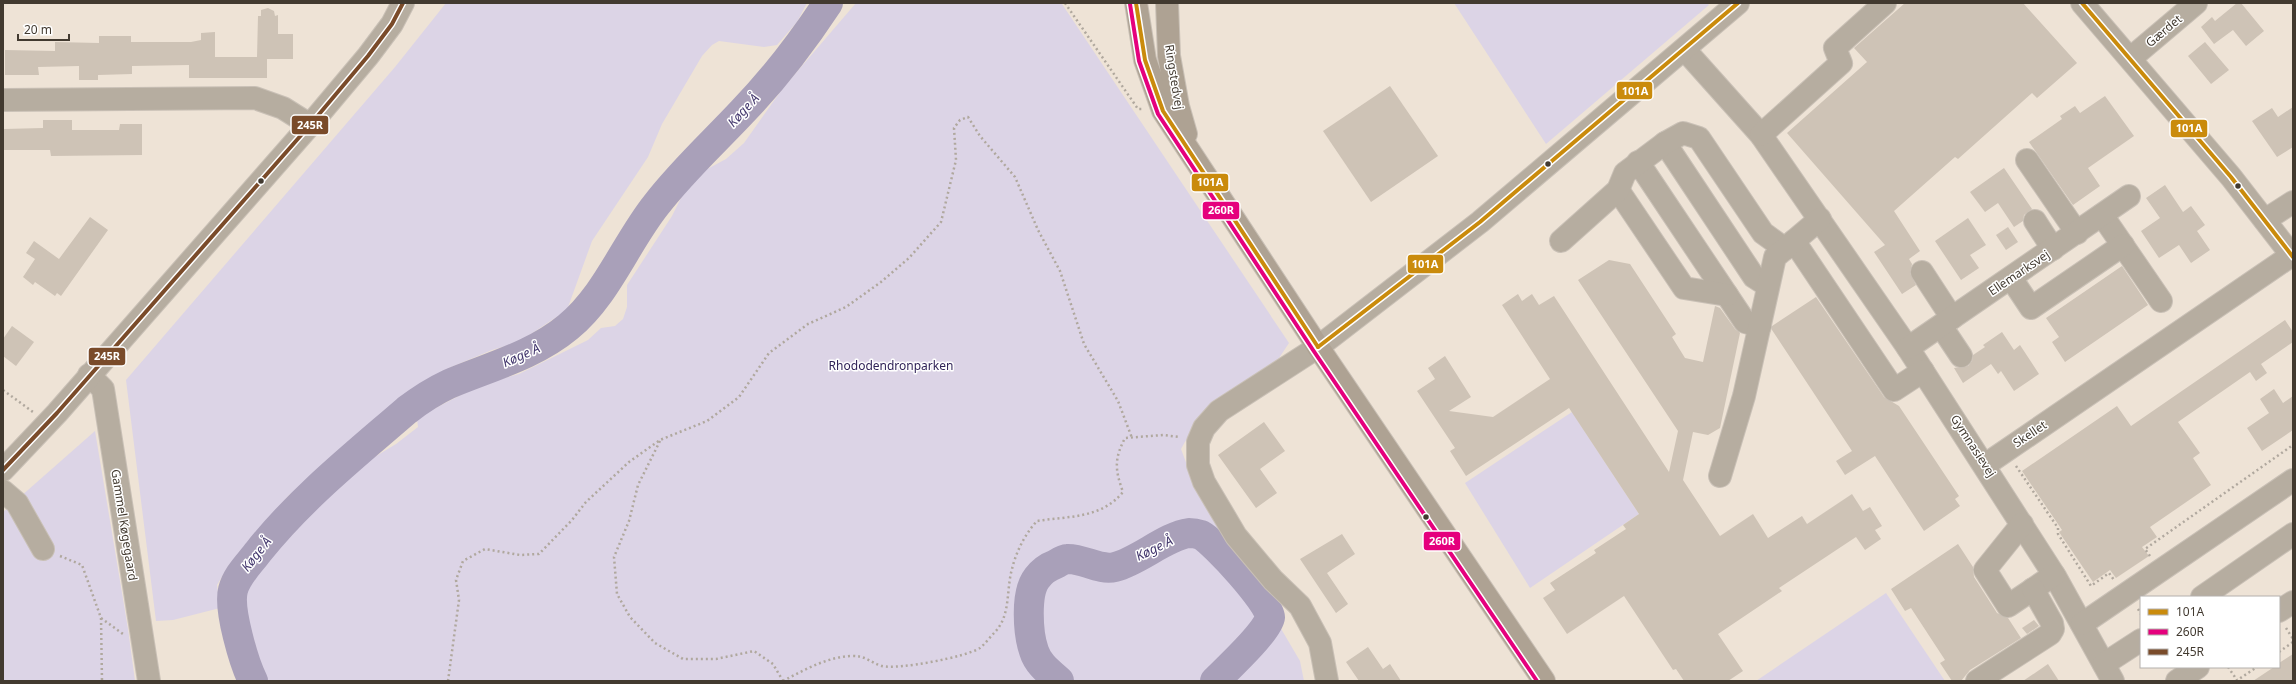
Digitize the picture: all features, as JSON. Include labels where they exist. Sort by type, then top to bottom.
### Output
[{"type":"main road","name":"Ringstedvej","points":[[1136,3],[1145,60],[1163,111],[1318,347],[1544,681]]},
{"type":"main road","name":"Ringstedvej","points":[[1167,3],[1169,56],[1178,106],[1190,151]]},
{"type":"street","points":[[3,470],[90,375],[310,125],[368,56],[392,24],[403,3]]},
{"type":"street","points":[[1327,681],[1320,643],[1300,606],[1273,580],[1236,536],[1204,482],[1198,465],[1198,442],[1204,428],[1219,411],[1318,347],[1480,222],[1685,50],[1738,3]]},
{"type":"street","points":[[1761,135],[1841,63],[1835,48],[1885,3]]},
{"type":"street","points":[[2082,3],[2131,58],[2231,177],[2292,256]]},
{"type":"street","name":"Gærdet","points":[[2131,58],[2196,3]]},
{"type":"street","name":"Gymnasievej","points":[[1685,50],[1761,135],[1908,348],[1985,465],[2054,575],[2109,673]]},
{"type":"street","points":[[3,100],[256,98],[283,108],[310,125]]},
{"type":"street","points":[[1561,241],[1618,190],[1625,173],[1638,162],[1665,143],[1683,133],[1700,138],[1763,233],[1790,245],[1894,390],[1923,371]]},
{"type":"street","points":[[1665,143],[1754,277],[1768,286]]},
{"type":"street","points":[[2028,160],[2077,233]]},
{"type":"street","points":[[1638,162],[1745,322],[1760,326]]},
{"type":"street","points":[[1618,190],[1684,288],[1727,295]]},
{"type":"street","name":"Ellemarksvej","points":[[1908,348],[2129,196]]},
{"type":"street","points":[[2265,220],[2293,202]]},
{"type":"street","points":[[2102,216],[2161,301]]},
{"type":"street","points":[[1720,476],[1744,396],[1775,257],[1820,219]]},
{"type":"street","points":[[2035,221],[2053,249]]},
{"type":"street","points":[[2011,278],[2031,308],[2123,245]]},
{"type":"street","name":"Skellet","points":[[1985,465],[2292,256]]},
{"type":"street","points":[[1922,272],[1947,322],[1961,356]]},
{"type":"street","name":"Gammel Køgegaard","points":[[90,375],[103,389],[149,681]]},
{"type":"street","points":[[2082,624],[2293,480]]},
{"type":"street","points":[[3,491],[17,503],[43,549]]},
{"type":"street","points":[[2022,524],[1985,570],[2008,606],[2054,575]]},
{"type":"street","points":[[2203,596],[2293,534]]},
{"type":"street","points":[[1977,681],[2050,634],[2053,629],[2052,623],[2033,589]]},
{"type":"street","points":[[2280,610],[2293,602]]},
{"type":"street","points":[[2109,673],[2140,641]]},
{"type":"street","points":[[2177,681],[2196,668]]},
{"type":"path","points":[[1065,3],[1075,15],[1138,109],[1163,111]]},
{"type":"path","points":[[448,681],[459,600],[456,580],[463,560],[485,550],[520,555],[539,554],[572,520],[586,502],[628,462],[660,440],[707,421],[738,397],[769,353],[808,324],[846,306],[881,282],[909,258],[941,222],[956,160],[954,128],[960,120],[968,117],[980,136],[1015,177],[1038,230],[1060,271],[1084,344],[1118,401],[1132,438]]},
{"type":"path","points":[[3,390],[47,423]]},
{"type":"path","points":[[660,440],[638,486],[629,522],[614,557],[617,594],[630,617],[655,643],[683,659],[716,659],[754,651],[773,664],[783,681],[816,664],[851,656],[869,658],[882,666],[921,663],[960,656],[980,647],[996,631],[1007,608],[1012,569],[1027,532],[1037,521],[1087,515],[1101,511],[1115,502],[1123,492],[1117,474],[1117,454],[1125,438],[1163,435],[1187,438],[1198,442]]},
{"type":"path","points":[[2145,562],[2151,557],[2145,549],[2293,445]]},
{"type":"path","points":[[2006,451],[2058,528],[2058,534],[2091,586],[2109,573],[2114,580],[2118,578],[2140,612]]},
{"type":"path","points":[[43,549],[82,565],[101,618],[102,681]]},
{"type":"path","points":[[2280,651],[2293,642]]},
{"type":"path","points":[[2229,668],[2237,681],[2256,668]]},
{"type":"green space","points":[[446,3],[807,3],[797,22],[777,45],[764,47],[719,41],[712,45],[702,56],[662,124],[648,157],[592,241],[567,310],[519,342],[492,350],[449,368],[396,403],[348,445],[305,486],[290,494],[269,518],[251,546],[229,565],[217,585],[220,608],[173,620],[156,621],[126,380],[395,67]]},
{"type":"green space","name":"Rhododendronparken","points":[[856,3],[1062,4],[1289,343],[1279,358],[1210,405],[1200,415],[1181,449],[1190,473],[1300,661],[1304,681],[266,681],[256,662],[254,642],[251,639],[243,610],[242,596],[246,584],[259,564],[274,553],[307,511],[327,496],[355,469],[396,444],[418,427],[417,419],[424,414],[482,384],[519,374],[588,340],[601,328],[615,326],[623,319],[627,307],[627,285],[672,216],[685,190],[698,174],[726,159],[744,143],[783,88]]},
{"type":"green space","points":[[1454,3],[1707,3],[1709,5],[1546,144]]},
{"type":"green space","points":[[1572,412],[1639,514],[1530,588],[1465,483]]},
{"type":"green space","points":[[95,431],[128,629],[135,681],[3,681],[3,512]]},
{"type":"green space","points":[[1886,593],[1945,681],[1756,681]]},
{"type":"building","points":[[1905,3],[2023,3],[2077,63],[2037,98],[2032,93],[1958,159],[1955,157],[1894,211],[1920,251],[1909,259],[1912,264],[1910,273],[1916,285],[1902,294],[1874,252],[1885,245],[1787,133],[1867,62],[1854,48]]},
{"type":"building","points":[[2237,3],[2241,3],[2264,31],[2246,46],[2233,30],[2214,44],[2201,27],[2212,17],[2215,21]]},
{"type":"building","points":[[268,8],[274,11],[275,16],[278,15],[278,34],[293,34],[293,59],[267,59],[267,78],[189,78],[189,65],[132,66],[132,74],[98,75],[98,80],[79,80],[79,66],[38,67],[39,75],[5,75],[5,50],[55,51],[55,42],[99,43],[99,36],[131,36],[131,42],[191,42],[201,40],[201,33],[215,32],[215,57],[257,57],[258,16],[261,16],[261,10]]},
{"type":"building","points":[[2205,42],[2229,70],[2211,84],[2188,56]]},
{"type":"building","points":[[1390,86],[1438,156],[1371,202],[1323,131]]},
{"type":"building","points":[[2105,96],[2134,136],[2088,168],[2100,186],[2073,205],[2029,142],[2062,119],[2060,116],[2075,106],[2080,113]]},
{"type":"building","points":[[2293,107],[2293,147],[2277,157],[2252,121],[2272,108],[2278,117]]},
{"type":"building","points":[[43,120],[72,120],[72,130],[119,130],[120,124],[142,124],[142,155],[51,156],[50,150],[4,150],[4,129],[43,128]]},
{"type":"building","points":[[2004,168],[2032,209],[2024,215],[2023,221],[2014,227],[1998,203],[1985,212],[1970,192]]},
{"type":"building","points":[[2165,185],[2183,212],[2191,206],[2205,225],[2197,231],[2210,250],[2191,263],[2179,245],[2159,258],[2141,231],[2160,218],[2146,198]]},
{"type":"building","points":[[90,217],[108,230],[61,296],[57,293],[55,296],[35,282],[33,285],[23,277],[35,259],[26,253],[34,241],[59,259]]},
{"type":"building","points":[[1968,218],[1986,245],[1970,255],[1979,268],[1961,280],[1935,241]]},
{"type":"building","points":[[2008,227],[2018,242],[2006,250],[1996,235]]},
{"type":"building","points":[[1609,260],[1630,264],[1676,334],[1672,337],[1685,358],[1703,362],[1715,306],[1720,308],[1735,329],[1740,333],[1720,428],[1708,435],[1693,432],[1683,480],[1720,536],[1753,514],[1768,538],[1802,516],[1807,524],[1852,494],[1863,511],[1870,507],[1882,526],[1875,530],[1881,539],[1865,550],[1856,537],[1779,588],[1782,591],[1718,634],[1743,671],[1728,681],[1684,681],[1676,669],[1673,670],[1624,596],[1567,634],[1543,598],[1555,590],[1550,583],[1596,553],[1594,550],[1626,529],[1623,525],[1639,514],[1569,408],[1466,476],[1450,451],[1455,448],[1417,391],[1435,379],[1428,368],[1445,356],[1471,397],[1449,411],[1493,417],[1550,379],[1502,305],[1518,294],[1522,301],[1532,294],[1539,305],[1554,296],[1669,472],[1678,431],[1578,280]]},
{"type":"building","points":[[2122,266],[2148,305],[2065,362],[2052,342],[2059,337],[2046,318]]},
{"type":"building","points":[[1816,297],[1884,397],[1899,406],[1959,496],[1955,499],[1960,506],[1924,531],[1875,456],[1845,475],[1836,461],[1852,451],[1772,330],[1772,326]]},
{"type":"building","points":[[2285,320],[2293,332],[2293,342],[2261,364],[2267,373],[2256,381],[2250,372],[2178,422],[2200,453],[2193,458],[2211,485],[2150,527],[2157,537],[2142,547],[2149,556],[2116,578],[2110,570],[2093,582],[2059,532],[2062,530],[2022,471],[2117,406],[2131,426]]},
{"type":"building","points":[[12,326],[34,342],[16,366],[3,356],[3,339]]},
{"type":"building","points":[[2002,332],[2014,350],[2020,345],[2039,374],[2014,391],[2001,371],[1998,374],[1991,364],[1963,383],[1954,368],[1968,366],[1972,361],[1973,355],[1985,347],[1983,345]]},
{"type":"building","points":[[2274,389],[2283,403],[2293,396],[2293,430],[2262,451],[2247,428],[2269,413],[2260,399]]},
{"type":"building","points":[[1264,422],[1285,451],[1260,469],[1277,493],[1256,508],[1218,455]]},
{"type":"building","points":[[1342,534],[1355,554],[1327,573],[1348,604],[1336,613],[1300,559]]},
{"type":"building","points":[[1958,544],[1973,567],[1974,577],[1997,613],[2008,618],[2021,638],[1970,670],[1961,681],[1952,681],[1940,663],[1945,660],[1911,608],[1905,611],[1891,589]]},
{"type":"building","points":[[2034,620],[2039,626],[2027,634],[2022,628]]},
{"type":"building","points":[[1368,647],[1383,669],[1390,664],[1401,681],[1359,681],[1346,662]]},
{"type":"building","points":[[2293,654],[2293,681],[2253,681],[2272,668],[2280,668],[2280,662]]},
{"type":"building","points":[[2048,664],[2059,681],[2023,681]]},
{"type":"waterway","name":"Køge Å","points":[[253,681],[245,662],[238,636],[233,610],[233,590],[237,579],[275,532],[310,495],[348,460],[407,410],[449,384],[510,360],[540,346],[568,327],[582,314],[605,285],[645,220],[656,205],[687,169],[777,73],[828,3]]},
{"type":"waterway","name":"Køge Å","points":[[1059,681],[1044,668],[1038,660],[1030,635],[1029,603],[1031,593],[1033,585],[1043,571],[1066,559],[1079,560],[1109,568],[1115,567],[1133,560],[1162,543],[1180,535],[1189,533],[1201,535],[1229,560],[1261,599],[1268,610],[1270,617],[1263,631],[1215,681]]},
{"type":"transit line","name":"245R","points":[[3,470],[57,413],[310,125],[368,56],[392,24],[403,3]]},
{"type":"transit line","name":"101A","points":[[1136,3],[1145,60],[1163,111],[1318,347]]},
{"type":"transit line","name":"101A","points":[[1318,347],[1480,222],[1738,3]]},
{"type":"transit line","name":"101A","points":[[2082,3],[2231,177],[2293,257]]},
{"type":"transit line","name":"260R","points":[[1130,4],[1139,61],[1158,114],[1313,350],[1537,681]]}]
